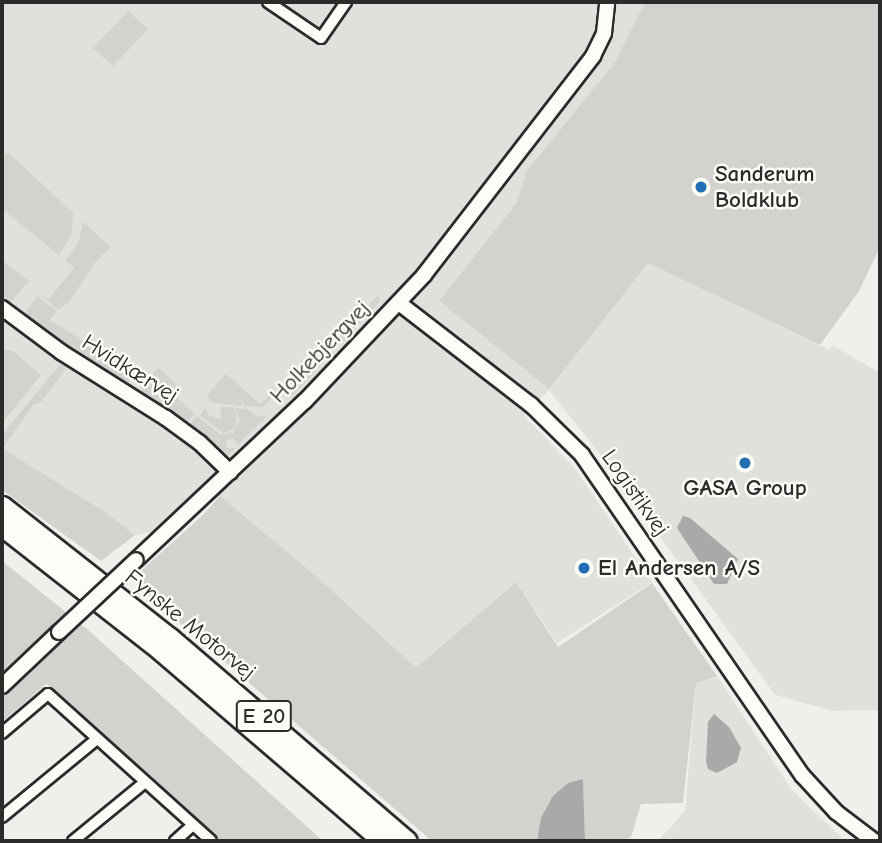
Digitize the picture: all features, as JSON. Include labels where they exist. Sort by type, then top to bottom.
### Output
[{"type":"highway","name":"Fynske Motorvej","points":[[2,506],[170,638],[407,841]]},
{"type":"highway","name":"Fynske Motorvej","points":[[2,526],[160,650],[383,841]]},
{"type":"street","points":[[268,2],[321,38],[346,2]]},
{"type":"street","name":"Holkebjergvej","points":[[2,686],[310,396],[400,303],[477,210],[524,143],[593,56],[604,33],[607,2]]},
{"type":"street","name":"Logistikvej","points":[[400,303],[531,405],[582,455],[802,775],[836,812],[874,841]]},
{"type":"street","name":"Hvidkærvej","points":[[2,308],[61,352],[166,418],[200,443],[230,472]]},
{"type":"street","points":[[2,733],[48,694],[211,841]]},
{"type":"street","points":[[2,817],[97,739]]},
{"type":"street","points":[[73,841],[145,782]]},
{"type":"street","points":[[174,841],[193,825]]},
{"type":"shaded area","points":[[2,2],[645,2],[615,62],[526,172],[517,202],[439,301],[549,389],[648,262],[829,350],[832,345],[880,373],[880,710],[833,711],[775,695],[603,458],[549,390],[524,416],[574,467],[652,582],[557,643],[516,582],[416,668],[322,581],[215,492],[163,541],[153,532],[135,535],[105,512],[2,450]]},
{"type":"shaded area","name":"Sanderum Boldklub","points":[[645,2],[880,2],[880,247],[859,291],[820,345],[648,263],[549,389],[439,301],[517,202],[526,172],[615,62]]},
{"type":"shaded area","points":[[128,11],[148,29],[113,66],[93,48]]},
{"type":"shaded area","points":[[8,152],[73,213],[71,237],[59,255],[2,209],[2,160]]},
{"type":"shaded area","points":[[83,222],[111,247],[96,261],[69,302],[58,310],[40,294],[49,299],[74,268],[66,261],[79,241]]},
{"type":"shaded area","points":[[2,260],[29,281],[10,303],[2,300]]},
{"type":"shaded area","points":[[378,295],[380,301],[291,398],[289,393],[306,371]]},
{"type":"shaded area","points":[[37,296],[57,311],[50,320],[133,372],[128,383],[123,384],[26,319],[26,312]]},
{"type":"shaded area","points":[[4,349],[13,351],[41,375],[3,422]]},
{"type":"shaded area","points":[[60,364],[66,368],[39,404],[34,404],[2,449],[2,435]]},
{"type":"shaded area","points":[[159,368],[177,385],[172,393],[195,414],[185,424],[141,393],[142,384]]},
{"type":"shaded area","points":[[226,374],[260,404],[271,394],[273,397],[262,407],[246,406],[240,400],[242,406],[212,403],[207,395]]},
{"type":"shaded area","points":[[221,407],[234,407],[237,415],[235,429],[223,433],[200,415],[206,408],[208,415],[221,419]]},
{"type":"shaded area","points":[[235,408],[247,409],[258,417],[267,416],[238,445],[233,438],[226,441],[227,448],[235,448],[228,456],[188,426],[197,416],[220,434],[233,433],[240,420]]},
{"type":"shaded area","points":[[3,449],[105,512],[135,535],[101,561],[2,490]]},
{"type":"shaded area","points":[[220,496],[322,581],[416,668],[516,582],[558,647],[652,583],[717,676],[696,683],[683,803],[641,804],[631,837],[626,841],[585,841],[583,779],[537,836],[537,841],[432,841],[136,585],[143,569]]},
{"type":"shaded area","points":[[683,516],[690,518],[738,559],[727,584],[714,584],[677,528]]},
{"type":"shaded area","points":[[2,561],[87,629],[323,841],[221,841],[46,684],[2,722]]},
{"type":"shaded area","points":[[717,676],[792,790],[845,841],[658,841],[685,811],[696,683]]},
{"type":"shaded area","points":[[714,714],[729,727],[741,748],[737,762],[717,773],[708,769],[706,761],[708,722]]},
{"type":"shaded area","points":[[583,779],[585,841],[537,841],[541,818],[553,796],[568,783]]},
{"type":"place","name":"Sanderum Boldklub","points":[[701,187]]},
{"type":"place","name":"GASA Group","points":[[745,463]]},
{"type":"place","name":"El Andersen A/S","points":[[584,568]]}]
